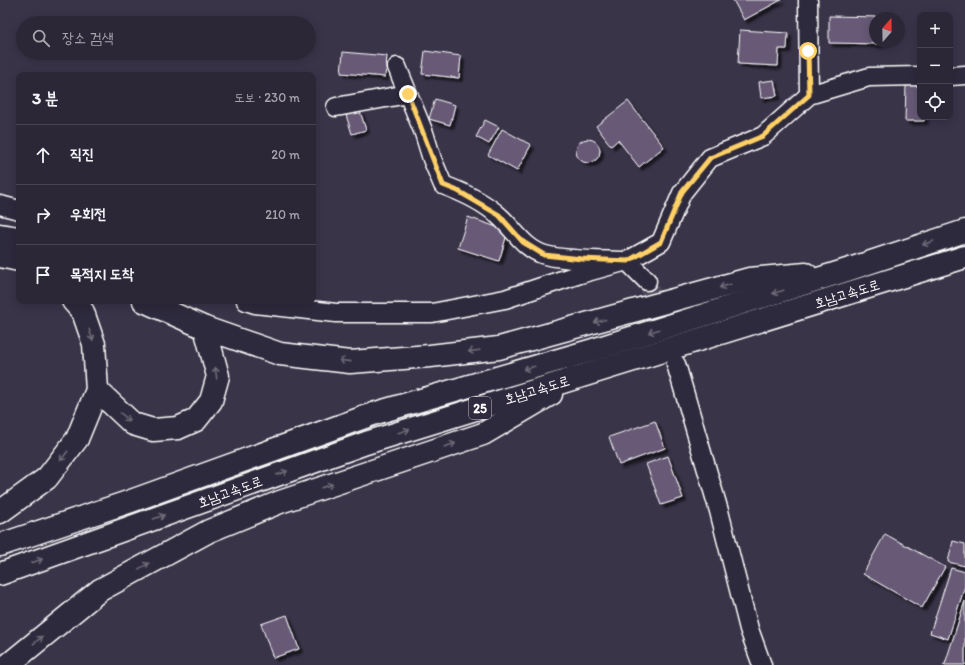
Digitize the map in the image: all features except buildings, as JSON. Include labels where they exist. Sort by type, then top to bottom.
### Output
[{"type":"highway","name":"호남고속도로","points":[[0,545],[131,501],[376,413],[593,350],[965,231]]},
{"type":"highway","points":[[0,235],[16,238]]},
{"type":"highway","points":[[0,256],[16,259]]},
{"type":"highway","name":"호남고속도로","points":[[0,574],[366,443],[965,257]]},
{"type":"highway","points":[[151,304],[205,328],[280,354],[350,362],[430,356],[499,348],[749,279],[847,270]]},
{"type":"highway","points":[[0,512],[47,478],[77,439],[97,390],[94,344],[83,312],[76,304]]},
{"type":"highway","points":[[97,390],[133,424],[153,430],[178,428],[196,420],[211,401],[218,376],[205,328]]},
{"type":"highway","points":[[8,665],[100,590],[209,531],[280,502],[483,434],[583,376]]},
{"type":"street","points":[[808,0],[809,95]]},
{"type":"street","points":[[397,68],[443,185],[458,191],[499,215],[523,242],[544,255],[582,259],[628,261],[647,281]]},
{"type":"street","points":[[255,304],[336,313],[432,313],[505,299],[580,274],[628,261],[661,242],[682,192],[710,158],[763,136],[809,95],[869,77],[917,76]]},
{"type":"street","points":[[953,76],[965,76]]},
{"type":"street","points":[[336,107],[408,94]]},
{"type":"street","points":[[0,205],[16,209]]},
{"type":"street","points":[[676,364],[719,511],[749,629],[762,665]]},
{"type":"tunnel","points":[[647,281],[668,341]]},
{"type":"route","points":[[408,94],[443,185],[458,191],[499,215],[523,242],[544,255],[582,259],[628,261],[661,242],[682,192],[710,158],[763,136],[809,95],[808,51]]}]
